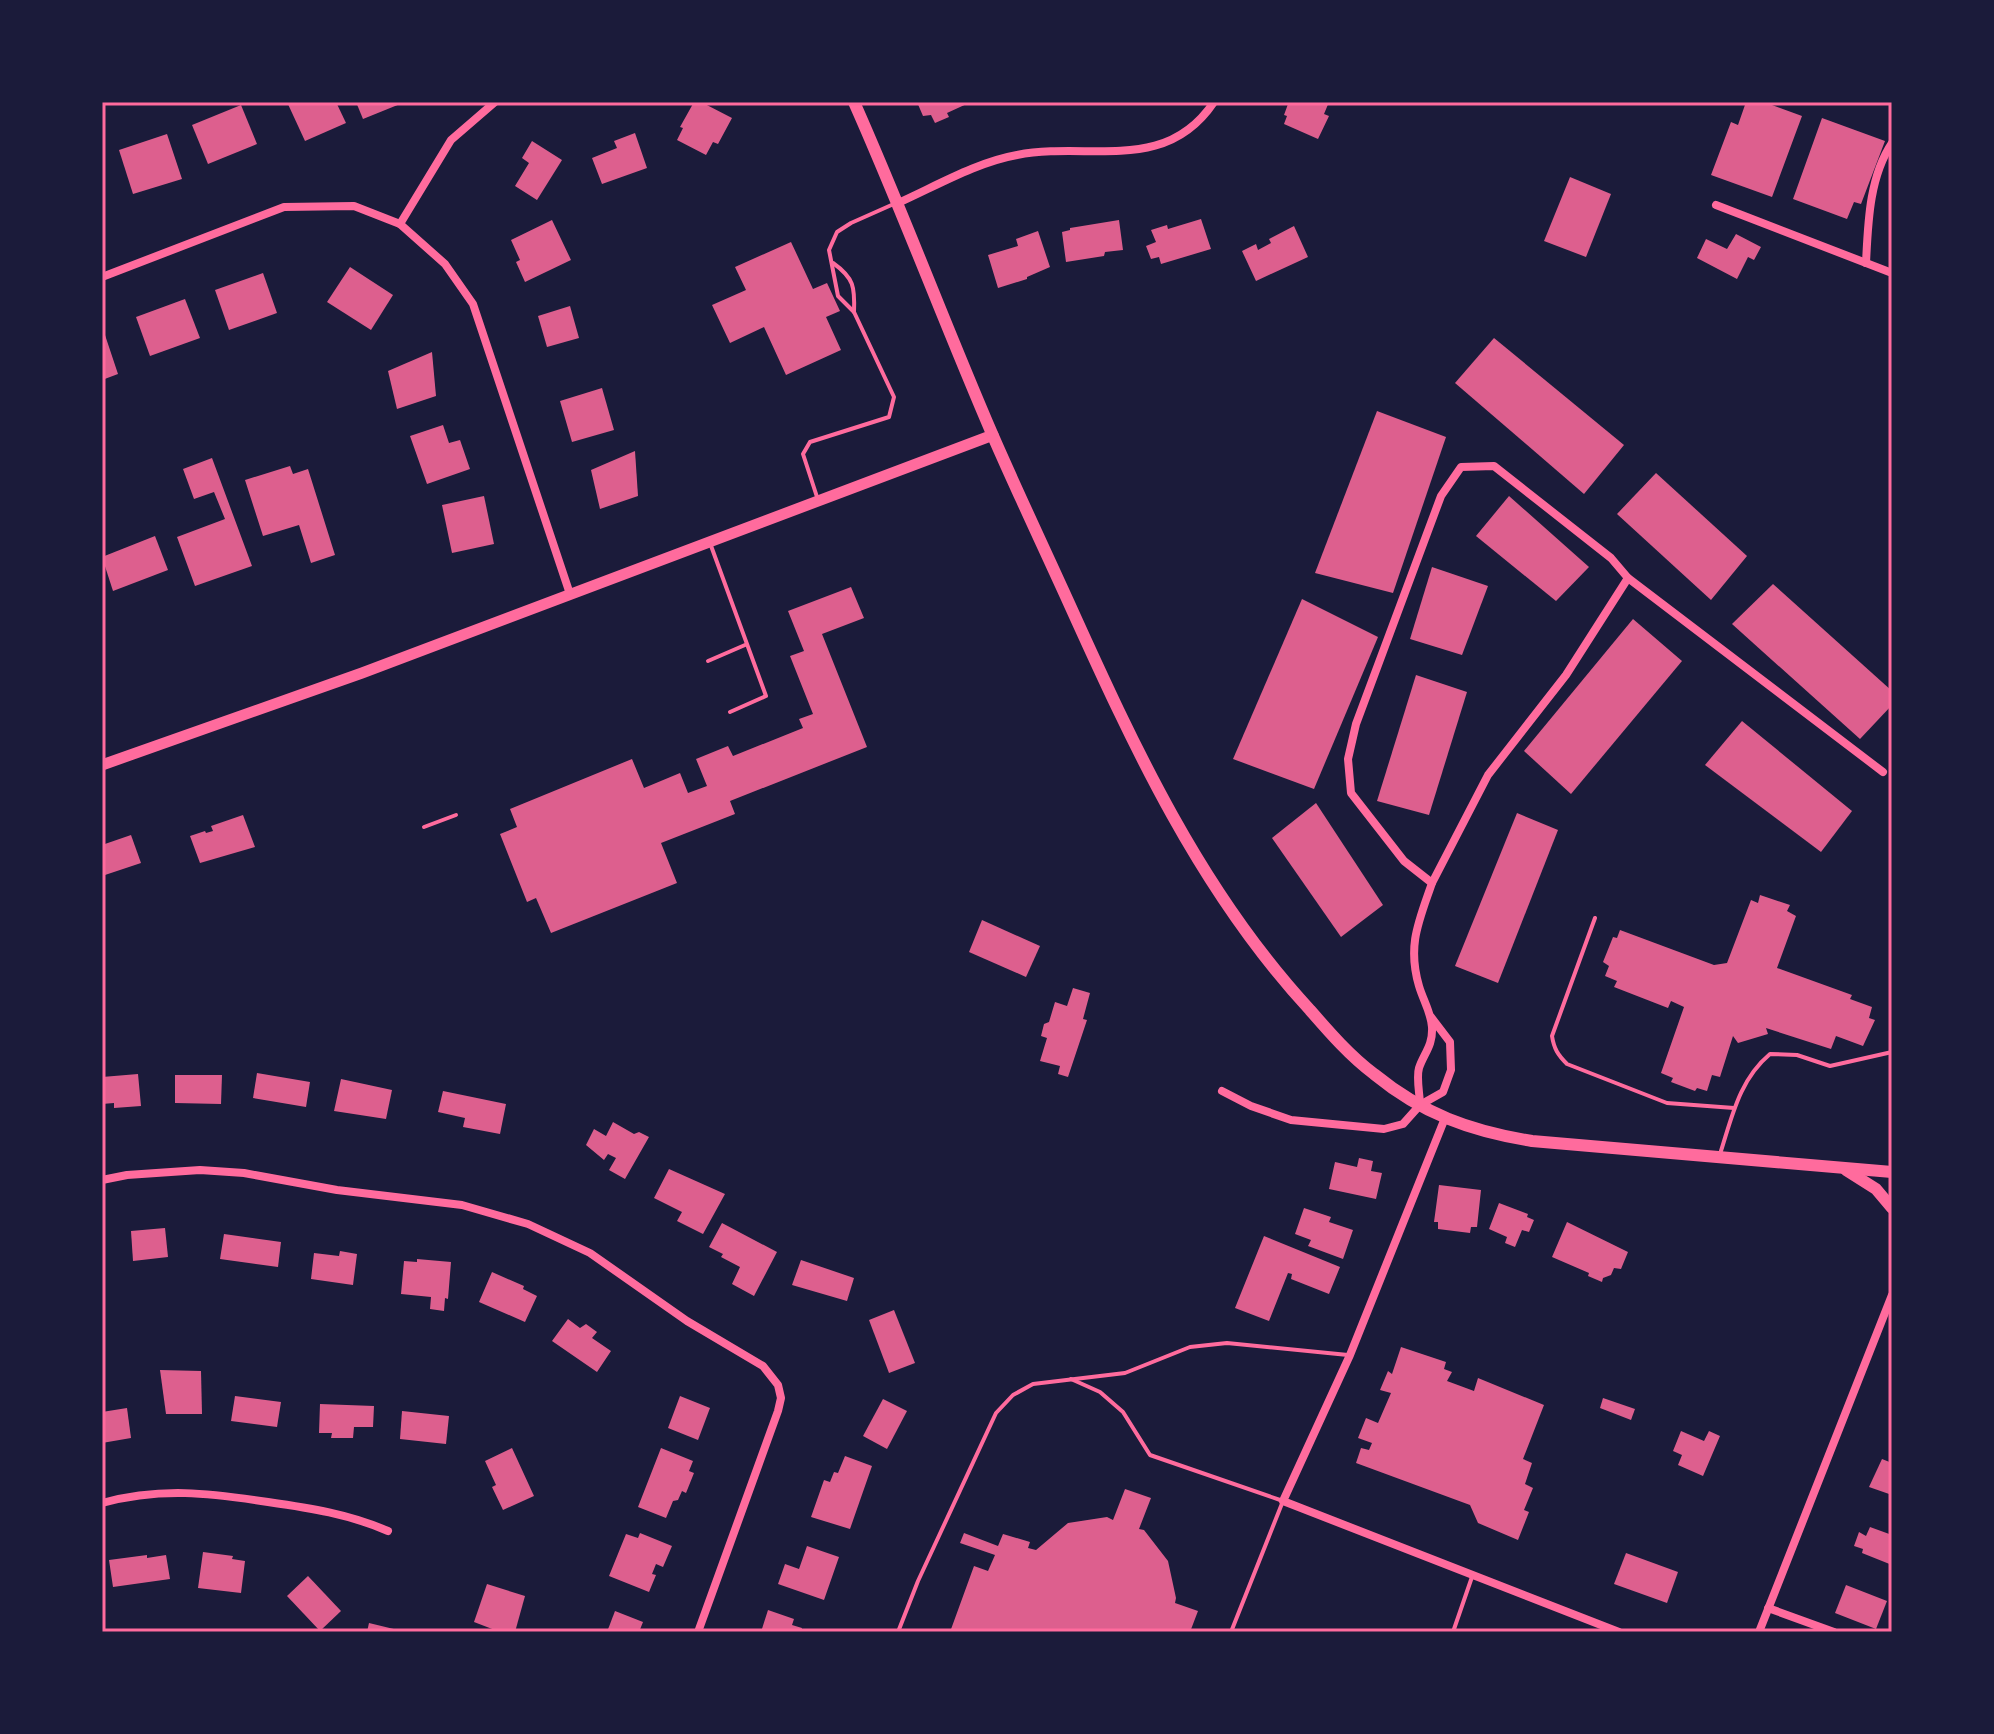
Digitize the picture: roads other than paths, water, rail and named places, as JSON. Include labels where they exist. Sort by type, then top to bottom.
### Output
[{"type":"main road","points":[[854,102],[993,435],[1150,780],[1210,882],[1280,978],[1354,1058],[1376,1077],[1420,1105],[1487,1134],[1532,1141],[1892,1172]]},
{"type":"main road","points":[[1839,1167],[1876,1189],[1892,1208]]},
{"type":"street","points":[[400,224],[451,140],[495,102]]},
{"type":"street","points":[[898,203],[991,162],[1016,155],[1043,151],[1135,151],[1166,143],[1203,118],[1214,102]]},
{"type":"street","points":[[1866,263],[1870,206],[1878,175],[1892,143]]},
{"type":"street","points":[[1716,205],[1892,273]]},
{"type":"street","points":[[102,277],[284,207],[354,206],[400,224],[445,264],[473,304],[570,594]]},
{"type":"street","points":[[102,765],[362,673],[993,435]]},
{"type":"street","points":[[1432,883],[1404,861],[1351,793],[1348,759],[1356,724],[1441,496],[1461,467],[1494,466],[1611,558],[1628,578],[1883,772]]},
{"type":"street","points":[[1420,1105],[1418,1070],[1429,1051],[1432,1031],[1413,962],[1413,938],[1432,883],[1488,775],[1566,675],[1628,578]]},
{"type":"street","points":[[1222,1091],[1251,1106],[1291,1120],[1384,1129],[1403,1124],[1420,1105],[1443,1092],[1451,1070],[1450,1042],[1430,1016]]},
{"type":"street","points":[[1445,1118],[1350,1355],[1283,1501],[1619,1632]]},
{"type":"street","points":[[102,1180],[127,1175],[200,1170],[244,1173],[337,1190],[462,1205],[528,1224],[590,1253],[687,1321],[763,1366],[778,1385],[781,1398],[778,1411],[698,1632]]},
{"type":"street","points":[[1759,1632],[1892,1295]]},
{"type":"street","points":[[102,1503],[128,1496],[177,1491],[210,1493],[332,1511],[388,1531]]},
{"type":"street","points":[[1768,1608],[1834,1632]]},
{"type":"lane","points":[[818,500],[803,454],[810,442],[889,417],[894,406],[894,397],[854,312],[838,296],[829,250],[837,232],[898,203]]},
{"type":"lane","points":[[833,263],[849,274],[855,292],[854,312]]},
{"type":"lane","points":[[709,541],[766,696],[730,712]]},
{"type":"lane","points":[[708,661],[745,645]]},
{"type":"lane","points":[[424,827],[456,815]]},
{"type":"lane","points":[[1595,918],[1552,1036],[1559,1056],[1567,1064],[1667,1103],[1734,1108]]},
{"type":"lane","points":[[1720,1157],[1734,1108],[1753,1068],[1770,1054],[1797,1055],[1830,1066],[1892,1052]]},
{"type":"lane","points":[[898,1632],[918,1581],[996,1413],[1013,1395],[1033,1384],[1125,1373],[1190,1347],[1227,1343],[1350,1355]]},
{"type":"lane","points":[[1069,1378],[1100,1392],[1123,1412],[1150,1455],[1283,1501],[1231,1632]]},
{"type":"lane","points":[[1453,1632],[1473,1574]]}]
